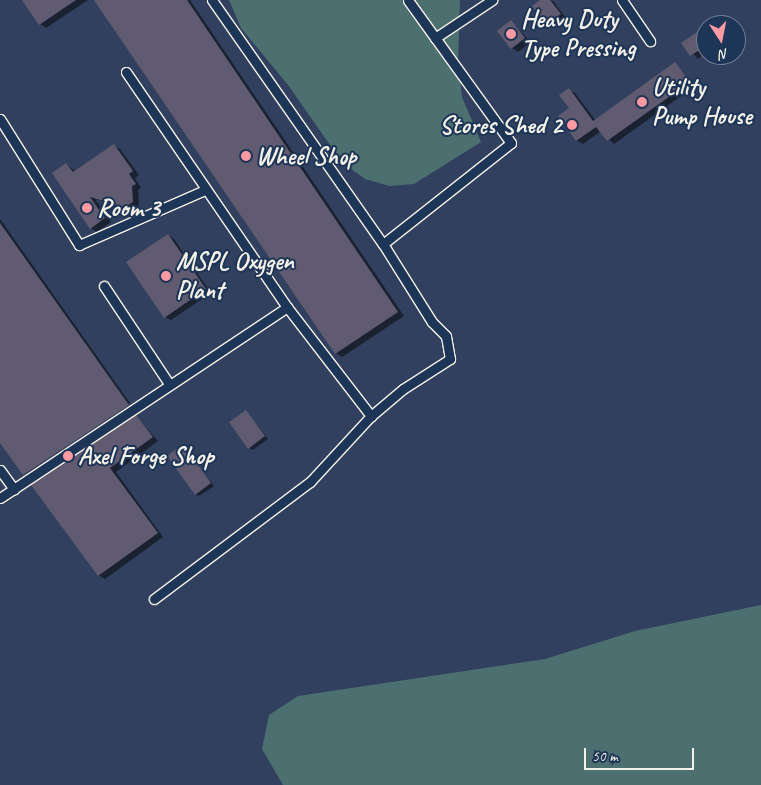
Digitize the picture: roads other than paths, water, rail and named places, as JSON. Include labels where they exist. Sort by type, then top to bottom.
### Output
[{"type":"lane","points":[[154,599],[310,482],[371,416],[402,390],[450,359],[446,336],[432,322],[383,244],[212,0]]},
{"type":"lane","points":[[383,244],[511,143],[408,0]]},
{"type":"lane","points":[[435,38],[492,0]]},
{"type":"lane","points":[[622,0],[650,40]]},
{"type":"lane","points":[[126,72],[287,307],[371,416]]},
{"type":"lane","points":[[0,119],[79,245],[206,190]]},
{"type":"lane","points":[[104,286],[169,384]]},
{"type":"lane","points":[[0,498],[159,394],[169,384],[287,307]]},
{"type":"lane","points":[[0,470],[14,489]]},
{"type":"place","name":"Heavy Duty Type Pressing","points":[[511,34]]},
{"type":"place","name":"Utility Pump House","points":[[642,102]]},
{"type":"place","name":"Stores Shed 2","points":[[572,125]]},
{"type":"place","name":"Wheel Shop","points":[[246,156]]},
{"type":"place","name":"Room 3","points":[[87,208]]},
{"type":"place","name":"MSPL Oxygen Plant","points":[[166,276]]},
{"type":"place","name":"Axel Forge Shop","points":[[68,456]]}]
